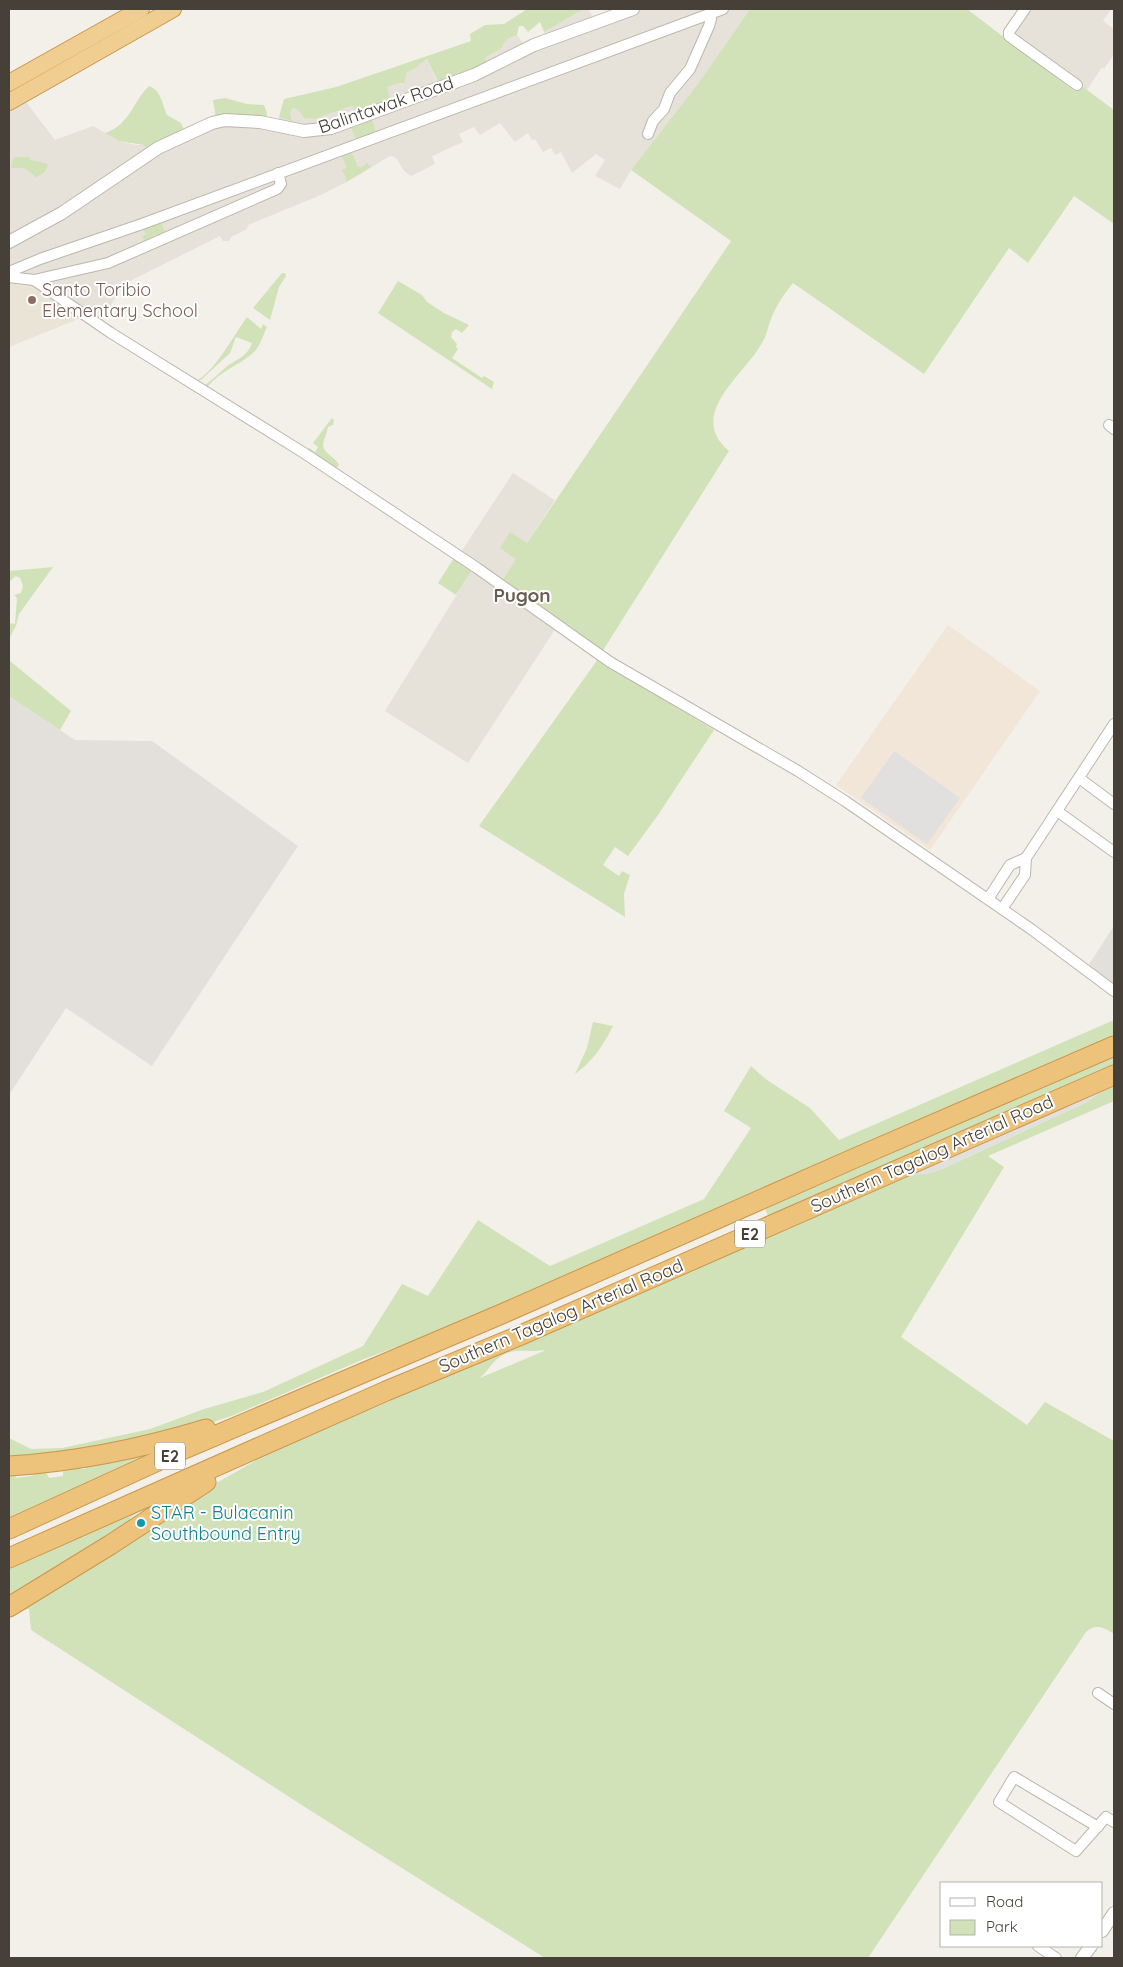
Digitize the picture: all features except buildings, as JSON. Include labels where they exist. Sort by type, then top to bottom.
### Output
[{"type":"highway","points":[[9,83],[141,9]]},
{"type":"highway","points":[[9,102],[173,9]]},
{"type":"highway","name":"Southern Tagalog Arterial Road","points":[[9,1529],[184,1449],[334,1386],[1114,1046]]},
{"type":"highway","name":"Southern Tagalog Arterial Road","points":[[9,1558],[393,1388],[521,1335],[1114,1075]]},
{"type":"highway","points":[[9,1466],[54,1461],[162,1441],[217,1426],[334,1386]]},
{"type":"highway","points":[[9,1607],[122,1538],[195,1488],[310,1425]]},
{"type":"street","name":"Balintawak Road","points":[[9,242],[68,209],[152,152],[212,123],[225,120],[260,122],[304,131],[334,127],[474,75],[534,45],[633,9]]},
{"type":"street","points":[[9,272],[723,9]]},
{"type":"street","points":[[1024,9],[1009,32],[1009,36],[1077,85]]},
{"type":"street","points":[[648,134],[653,121],[664,109],[670,93],[690,69],[709,26],[710,14]]},
{"type":"street","points":[[9,277],[34,280],[100,265],[121,258],[277,189],[281,184],[278,173]]},
{"type":"street","points":[[34,280],[111,333],[304,454],[476,568],[610,662],[814,781],[988,899],[1114,991]]},
{"type":"street","points":[[1002,909],[1025,875],[1026,858],[1114,724]]},
{"type":"street","points":[[1079,778],[1114,804]]},
{"type":"street","points":[[1057,811],[1114,852]]},
{"type":"street","points":[[988,899],[1010,865],[1026,858]]},
{"type":"street","points":[[1098,1693],[1114,1704]]},
{"type":"street","points":[[1098,1827],[1014,1776],[999,1802],[1076,1851],[1098,1827],[1106,1817],[1114,1822]]},
{"type":"street","points":[[1103,1929],[1114,1913]]},
{"type":"street","points":[[1040,1947],[1056,1958]]},
{"type":"street","points":[[1082,1958],[1090,1947]]},
{"type":"shaded area","points":[[584,9],[588,9],[594,19],[623,9],[750,9],[700,81],[631,170],[620,189],[595,176],[605,160],[596,154],[572,173],[561,152],[555,155],[551,148],[543,152],[535,139],[532,140],[528,133],[515,142],[500,123],[480,135],[474,127],[459,134],[463,142],[432,156],[435,164],[411,176],[404,171],[397,159],[392,156],[388,157],[321,195],[248,225],[247,229],[231,237],[229,241],[223,241],[220,236],[124,284],[97,328],[29,283],[9,281],[9,111],[26,102],[55,140],[93,126],[119,141],[136,145],[144,145],[194,128],[277,123],[279,117],[292,120],[290,113],[293,108],[298,110],[304,118],[315,119],[351,106],[357,112],[387,89],[387,87],[399,83],[403,85],[407,72],[426,59],[437,82],[489,64],[485,58],[502,48],[505,41],[515,35],[524,45],[546,37],[544,32]]},
{"type":"shaded area","points":[[1023,9],[1111,9],[1103,21],[1114,29],[1114,54],[1104,69],[1102,67],[1087,90],[1079,85],[1074,91],[1004,37]]},
{"type":"shaded area","name":"Santo Toribio Elementary School","points":[[9,281],[29,283],[81,318],[9,347]]},
{"type":"shaded area","points":[[513,473],[555,500],[502,581],[461,552]]},
{"type":"shaded area","points":[[472,570],[556,628],[468,763],[385,711]]},
{"type":"shaded area","points":[[948,625],[1040,691],[930,850],[836,785]]},
{"type":"shaded area","points":[[10,697],[75,740],[152,741],[298,846],[152,1066],[66,1008],[9,1095]]},
{"type":"shaded area","points":[[894,751],[960,798],[927,844],[861,798]]},
{"type":"shaded area","points":[[1114,926],[1114,986],[1088,966]]},
{"type":"shaded area","points":[[1114,1083],[1085,1103],[942,1169],[930,1173],[904,1176]]},
{"type":"green space","points":[[527,9],[584,9],[544,32],[540,22],[528,32],[523,26],[519,26],[517,35],[508,39],[502,48],[485,58],[489,64],[449,81],[448,78],[438,82],[427,59],[413,70],[407,72],[404,84],[399,83],[387,87],[390,99],[357,112],[351,106],[315,119],[304,118],[298,110],[293,108],[290,113],[292,121],[279,117],[284,99],[336,87],[471,41],[470,34],[485,25],[504,24]]},
{"type":"green space","points":[[750,9],[967,9],[1074,91],[1079,84],[1114,110],[1114,224],[1074,196],[1028,263],[1009,248],[924,374],[793,283],[775,309],[766,336],[755,354],[723,394],[716,408],[713,423],[717,437],[729,451],[602,652],[502,581],[516,559],[500,548],[510,532],[527,543],[731,241],[631,170],[700,81]]},
{"type":"green space","points":[[149,86],[159,94],[167,115],[181,123],[185,132],[148,151],[144,145],[119,141],[105,133],[126,119]]},
{"type":"green space","points":[[225,98],[247,104],[264,105],[267,113],[266,120],[216,118],[213,100]]},
{"type":"green space","points":[[371,117],[376,132],[356,140],[350,125]]},
{"type":"green space","points":[[350,149],[358,167],[362,167],[367,163],[371,167],[346,182],[346,177],[342,170],[347,167],[339,152]]},
{"type":"green space","points":[[29,157],[30,160],[48,164],[44,172],[36,177],[24,168],[11,168],[13,158]]},
{"type":"green space","points":[[160,220],[166,234],[159,238],[157,234],[152,236],[154,240],[146,244],[142,236],[146,234],[142,226]]},
{"type":"green space","points":[[282,273],[285,273],[286,276],[279,287],[270,320],[253,308]]},
{"type":"green space","points":[[398,281],[422,295],[427,302],[444,313],[469,325],[462,333],[456,329],[452,332],[451,337],[457,344],[456,347],[458,349],[452,358],[482,378],[484,376],[494,382],[492,389],[378,313]]},
{"type":"green space","points":[[247,317],[261,329],[263,324],[267,327],[256,349],[249,357],[218,377],[207,388],[205,385],[244,355],[250,348],[252,343],[236,337],[230,353],[201,380],[195,381],[209,371]]},
{"type":"green space","points":[[332,418],[334,420],[333,425],[328,427],[323,444],[327,453],[339,465],[335,469],[306,451],[309,448],[315,452],[318,447],[313,443]]},
{"type":"green space","points":[[454,558],[472,570],[456,595],[438,583]]},
{"type":"green space","points":[[53,567],[19,614],[16,626],[9,639],[9,623],[15,624],[17,598],[14,595],[21,593],[23,586],[20,578],[16,576],[10,581],[9,571]]},
{"type":"green space","points":[[598,659],[714,730],[658,815],[628,856],[615,847],[603,865],[619,876],[622,871],[630,875],[624,894],[625,917],[479,826]]},
{"type":"green space","points":[[10,661],[71,711],[60,730],[10,697]]},
{"type":"green space","points":[[1114,1020],[1114,1039],[483,1315],[364,1359],[234,1415],[190,1430],[62,1453],[59,1451],[44,1453],[44,1456],[9,1458],[9,1438],[31,1449],[62,1448],[150,1429],[204,1409],[263,1392],[363,1346],[402,1284],[428,1296],[478,1220],[550,1266],[704,1199],[751,1128],[724,1111],[751,1066],[767,1080],[810,1108],[839,1140]]},
{"type":"green space","points":[[593,1022],[613,1026],[597,1053],[575,1074],[587,1048]]},
{"type":"green space","points":[[1114,1051],[1114,1069],[769,1218],[763,1204]]},
{"type":"green space","points":[[1114,1083],[1114,1101],[988,1156],[1004,1167],[901,1337],[1027,1425],[1045,1402],[1114,1441],[1114,1634],[1097,1627],[1086,1632],[868,1958],[545,1958],[311,1811],[31,1630],[29,1609],[15,1612],[197,1494],[255,1461],[461,1366],[904,1176],[930,1173],[942,1169],[1085,1103]],"holes":[[[516,1351],[544,1351],[480,1378],[494,1362],[505,1354]]]},
{"type":"green space","points":[[158,1452],[9,1522],[9,1475],[18,1472],[15,1478],[32,1476],[36,1471],[46,1472],[49,1478],[63,1476],[63,1468],[80,1464],[80,1469],[86,1469],[87,1464]]},
{"type":"green space","points":[[172,1494],[144,1517],[140,1511],[130,1518],[133,1523],[9,1601],[9,1565]]},
{"type":"place","name":"Santo Toribio Elementary School","points":[[32,300]]},
{"type":"place","name":"STAR - Bulacanin Southbound Entry","points":[[141,1523]]},
{"type":"district","name":"Pugon","points":[[522,595]]}]
